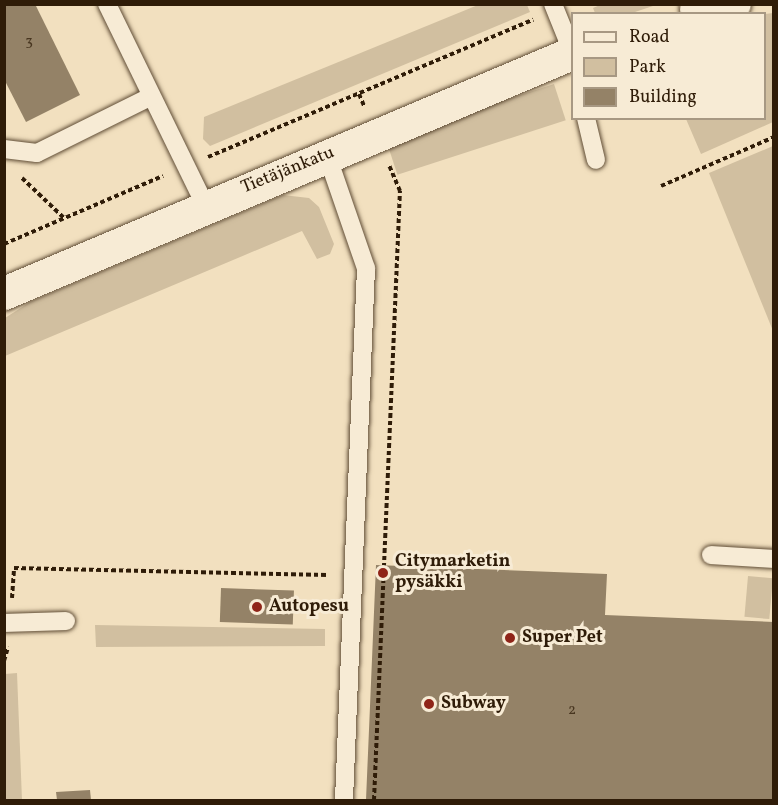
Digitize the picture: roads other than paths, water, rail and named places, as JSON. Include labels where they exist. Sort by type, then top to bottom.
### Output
[{"type":"street","points":[[694,9],[734,4]]},
{"type":"street","name":"Tietäjänkatu","points":[[4,293],[205,205],[571,53]]},
{"type":"lane","points":[[106,4],[205,205]]},
{"type":"lane","points":[[554,7],[571,47]]},
{"type":"lane","points":[[7,150],[37,153],[150,97]]},
{"type":"lane","points":[[586,120],[596,160]]},
{"type":"lane","points":[[327,155],[366,268],[344,801]]},
{"type":"lane","points":[[711,555],[774,560]]},
{"type":"lane","points":[[7,623],[66,621]]},
{"type":"place","name":"Citymarketin pysäkki","points":[[383,573]]},
{"type":"place","name":"Autopesu","points":[[257,607]]},
{"type":"place","name":"Super Pet","points":[[510,638]]},
{"type":"place","name":"Subway","points":[[429,704]]}]
